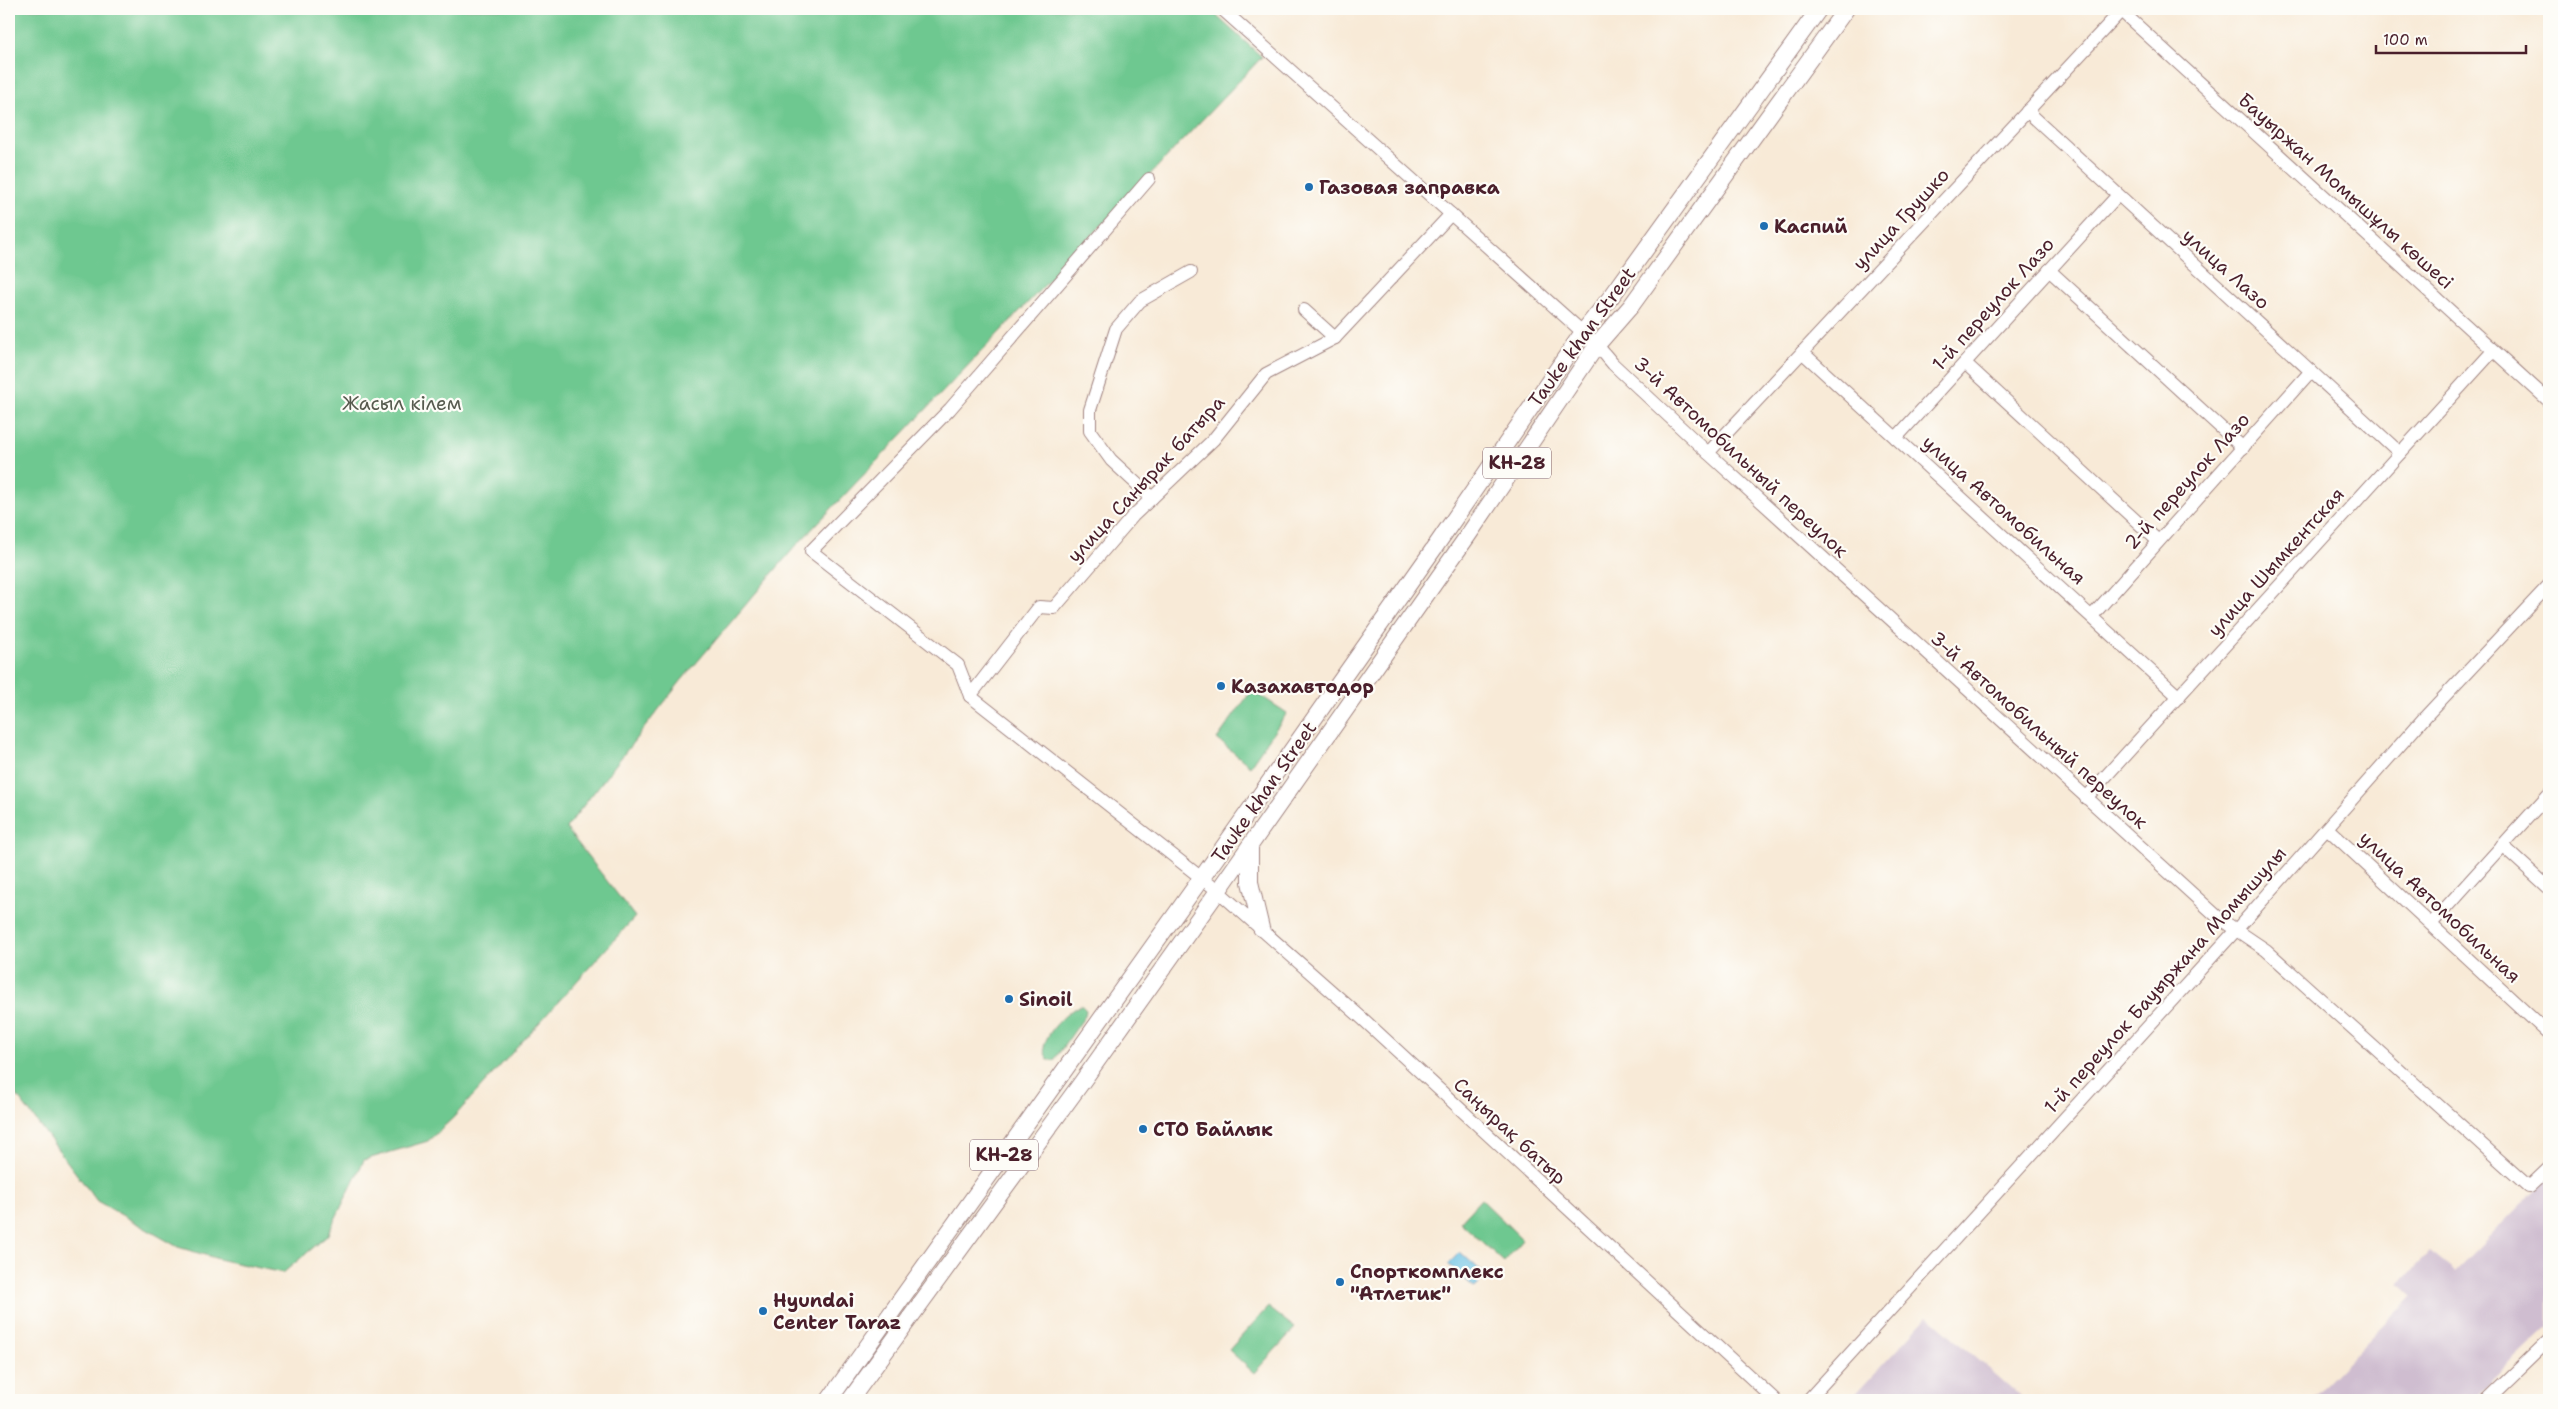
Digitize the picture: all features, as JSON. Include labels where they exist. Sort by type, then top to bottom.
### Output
[{"type":"main road","name":"Tauke khan Street","points":[[829,1400],[1436,547],[1583,332],[1614,294],[1819,9]]},
{"type":"main road","name":"Tauke khan Street","points":[[850,1400],[1082,1082],[1250,846],[1472,530],[1597,345],[1631,306],[1846,9]]},
{"type":"main road","points":[[1250,846],[1250,882],[1260,928]]},
{"type":"street","name":"3-й Автомобильный переулок","points":[[1222,9],[1583,332],[1613,364],[1708,453],[2220,919],[2266,950],[2529,1187],[2549,1168]]},
{"type":"street","name":"улица Грушко","points":[[1708,453],[2120,10]]},
{"type":"street","name":"Бауыржан Момышұлы көшесі","points":[[2120,10],[2549,401]]},
{"type":"street","name":"улица Лазо","points":[[2027,111],[2400,453]]},
{"type":"street","points":[[970,696],[958,664],[811,551],[950,409],[1149,180]]},
{"type":"street","name":"1-й переулок Лазо","points":[[1896,438],[2118,195]]},
{"type":"street","name":"улица Санырак батыра","points":[[970,696],[1039,607],[1054,608],[1134,516],[1213,440],[1266,374],[1335,338],[1450,214]]},
{"type":"street","points":[[2049,270],[2243,448]]},
{"type":"street","points":[[1152,498],[1110,460],[1090,431],[1090,410],[1116,329],[1140,301],[1191,272]]},
{"type":"street","points":[[1304,310],[1335,338]]},
{"type":"street","name":"улица Шымкентская","points":[[2086,798],[2493,351]]},
{"type":"street","name":"улица Автомобильная","points":[[1802,352],[2179,697]]},
{"type":"street","points":[[1965,363],[2158,541]]},
{"type":"street","name":"2-й переулок Лазо","points":[[2092,616],[2311,371]]},
{"type":"street","name":"1-й переулок Бауыржана Момышулы","points":[[1808,1400],[2237,929],[2426,717],[2548,589]]},
{"type":"street","name":"Саңырақ батыр","points":[[970,696],[1218,891],[1364,1020],[1570,1213],[1606,1242],[1685,1318],[1776,1400]]},
{"type":"street","points":[[2431,924],[2549,794]]},
{"type":"street","name":"улица Автомобильная","points":[[2327,828],[2549,1034]]},
{"type":"street","points":[[2502,845],[2549,888]]},
{"type":"street","points":[[2487,1400],[2549,1340]]},
{"type":"shaded area","points":[[2549,1176],[2549,1326],[2471,1400],[2310,1400],[2412,1296],[2399,1284],[2430,1251],[2455,1271]]},
{"type":"shaded area","points":[[1928,1316],[2025,1400],[1850,1400]]},
{"type":"green space","name":"Жасыл кілем","points":[[9,9],[1209,9],[1262,57],[794,548],[681,681],[566,828],[635,917],[453,1118],[428,1141],[364,1160],[327,1236],[283,1273],[222,1260],[178,1247],[97,1201],[9,1085]]},
{"type":"green space","points":[[1252,690],[1287,713],[1250,766],[1217,739]]},
{"type":"green space","points":[[1081,1005],[1086,1010],[1085,1016],[1054,1060],[1048,1060],[1044,1049],[1048,1036],[1064,1017]]},
{"type":"green space","points":[[1481,1199],[1523,1240],[1504,1262],[1460,1222]]},
{"type":"green space","points":[[1268,1307],[1295,1328],[1254,1373],[1229,1350]]},
{"type":"water","points":[[1460,1252],[1487,1276],[1475,1288],[1448,1264]]},
{"type":"place","name":"Газовая заправка","points":[[1309,187]]},
{"type":"place","name":"Каспий","points":[[1764,226]]},
{"type":"place","name":"Казахавтодор","points":[[1221,686]]},
{"type":"place","name":"Sinoil","points":[[1009,999]]},
{"type":"place","name":"СТО Байлык","points":[[1143,1129]]},
{"type":"place","name":"Спорткомплекс \"Атлетик\"","points":[[1340,1282]]},
{"type":"place","name":"Hyundai Center Taraz","points":[[763,1311]]}]
